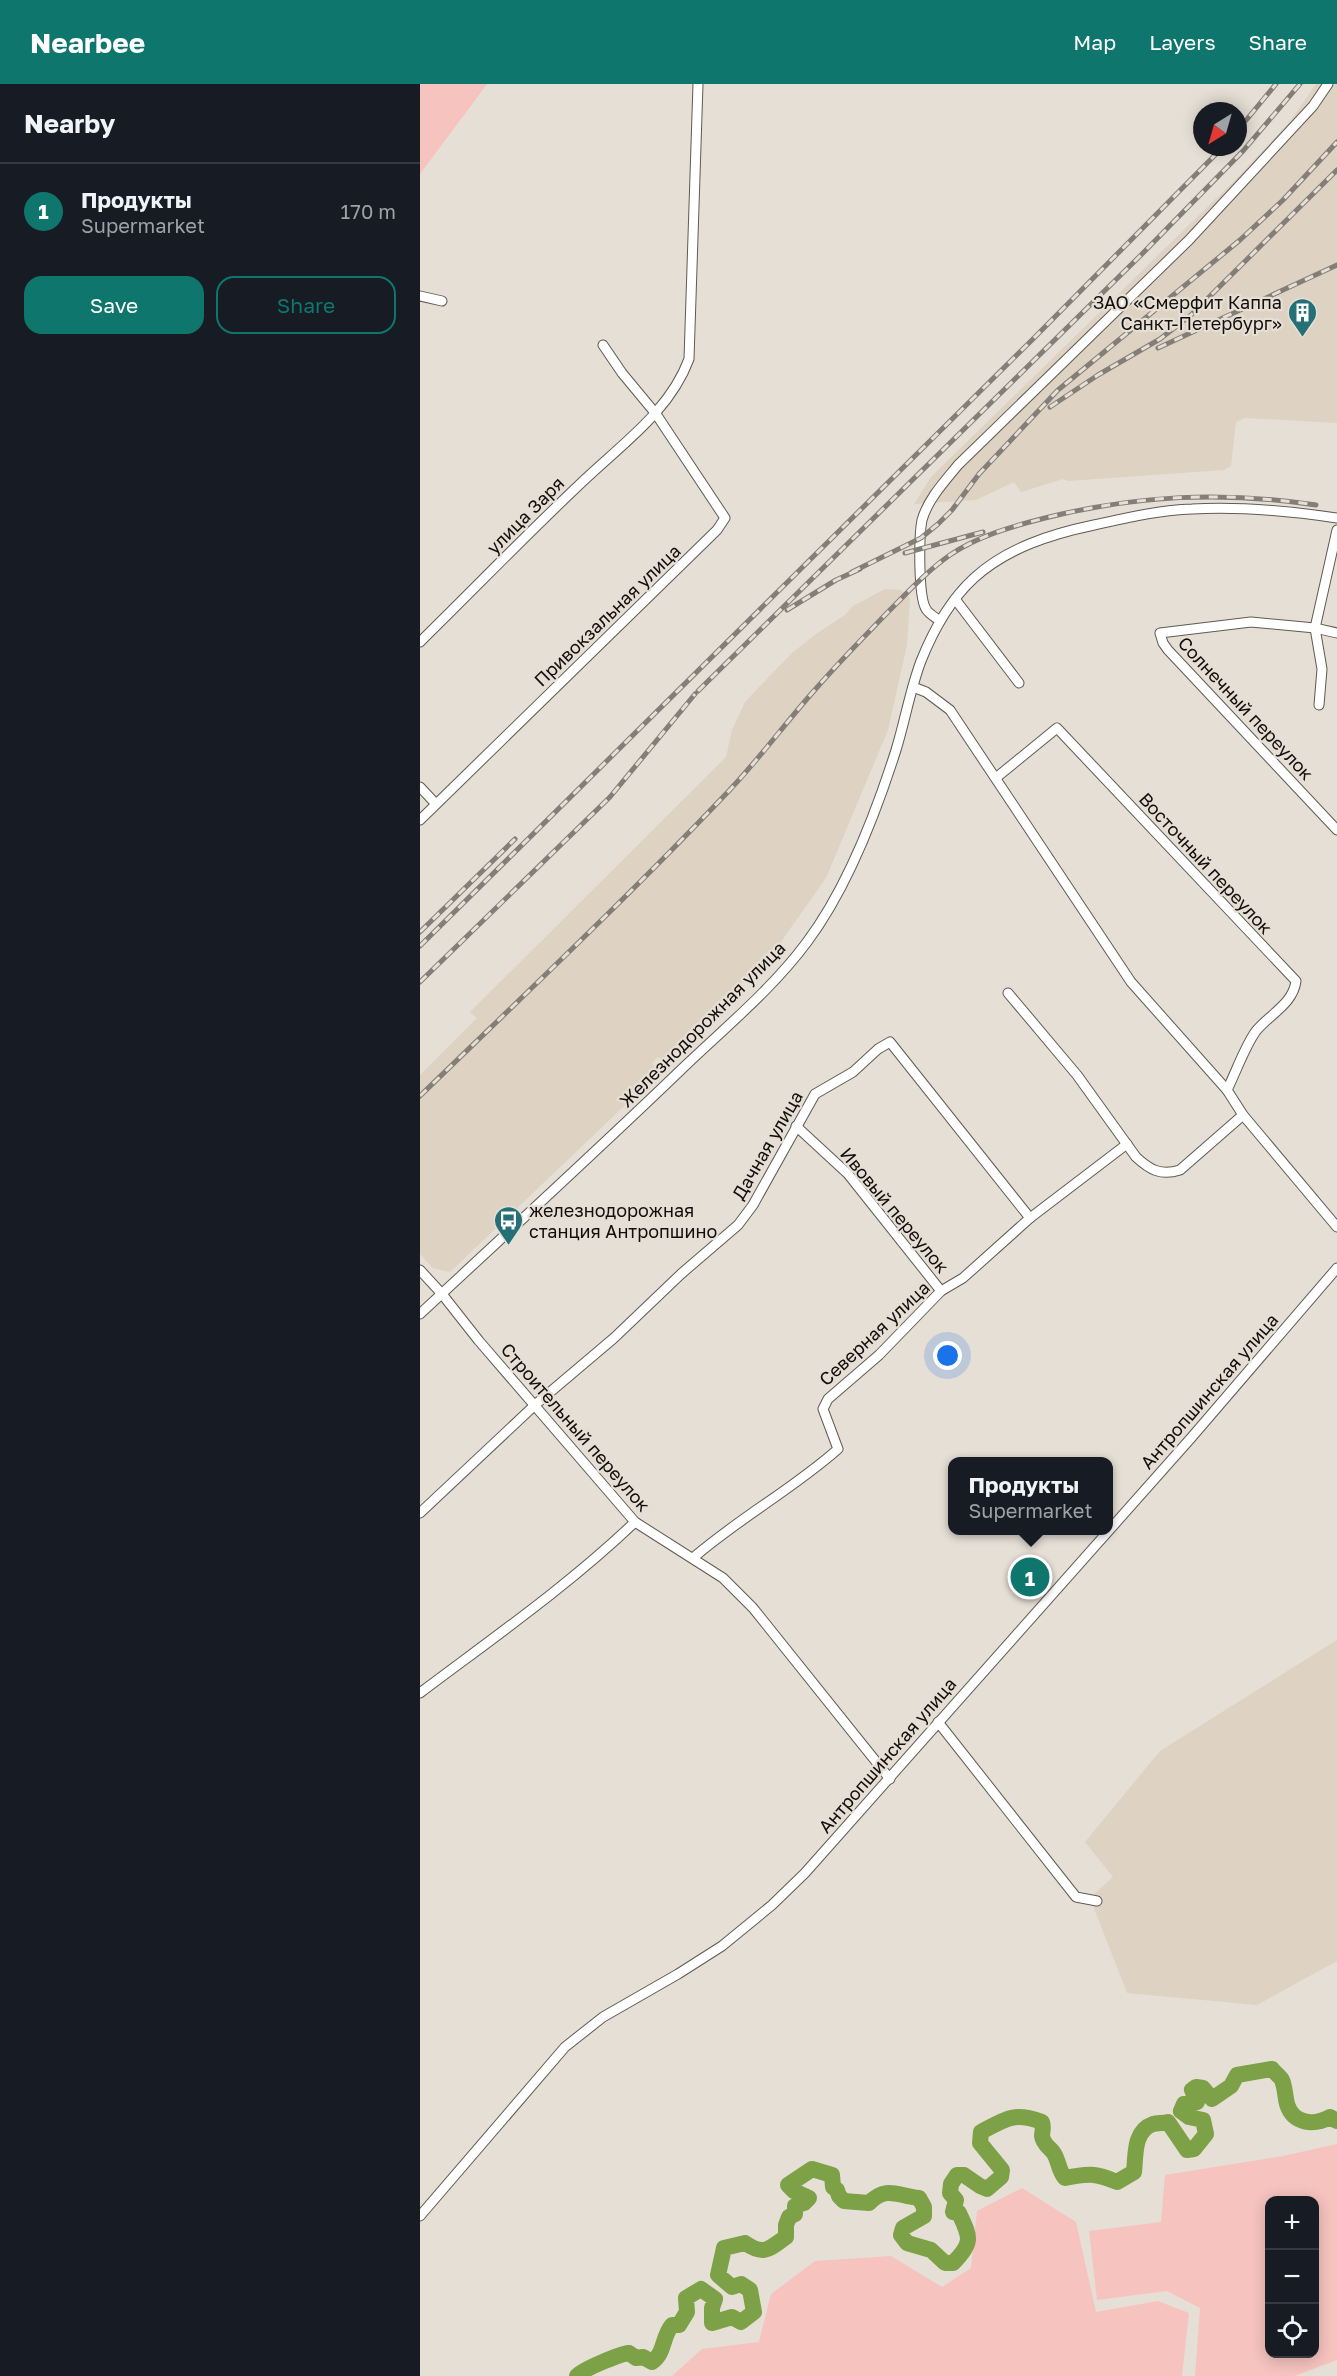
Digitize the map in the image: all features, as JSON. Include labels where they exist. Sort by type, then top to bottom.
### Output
[{"type":"street","name":"улица Заря","points":[[420,642],[579,484],[657,414],[684,372],[689,359],[698,84]]},
{"type":"street","points":[[940,621],[926,609],[922,598],[920,548],[922,519],[930,501],[943,483],[958,465],[1204,224],[1313,106],[1328,84]]},
{"type":"street","points":[[420,296],[442,301]]},
{"type":"street","points":[[603,345],[622,373],[657,414]]},
{"type":"street","name":"Привокзальная улица","points":[[420,820],[717,530],[725,518],[657,414]]},
{"type":"street","name":"Железнодорожная улица","points":[[420,1314],[681,1070],[777,977],[807,943],[833,904],[876,805],[896,750],[924,654],[940,621],[955,599],[985,569],[1021,548],[1058,532],[1116,520],[1190,509],[1292,511],[1337,518]]},
{"type":"street","points":[[1319,705],[1322,669],[1315,628],[1337,530]]},
{"type":"street","points":[[955,599],[1019,683]]},
{"type":"street","name":"Солнечный переулок","points":[[1315,628],[1251,621],[1160,633],[1168,650],[1337,830]]},
{"type":"street","points":[[1315,628],[1337,633]]},
{"type":"street","points":[[913,687],[926,692],[950,710],[997,777],[1131,982],[1227,1090],[1243,1115],[1337,1227]]},
{"type":"street","name":"Восточный переулок","points":[[997,777],[1057,728],[1296,981],[1294,991],[1287,1002],[1256,1032],[1227,1090]]},
{"type":"street","points":[[420,787],[436,804]]},
{"type":"street","points":[[1008,993],[1077,1075],[1136,1157],[1147,1167],[1159,1173],[1180,1170],[1243,1115]]},
{"type":"street","name":"Дачная улица","points":[[536,1404],[738,1226],[753,1205],[815,1094],[854,1072],[878,1049],[890,1042],[1030,1218]]},
{"type":"street","name":"Ивовый переулок","points":[[796,1126],[848,1174],[941,1291]]},
{"type":"street","name":"Северная улица","points":[[693,1558],[716,1538],[816,1469],[838,1449],[823,1409],[828,1399],[879,1354],[941,1291],[963,1278],[1030,1218],[1127,1144]]},
{"type":"street","name":"Антропшинская улица","points":[[1113,1526],[1337,1268]]},
{"type":"street","name":"Строительный переулок","points":[[420,1270],[635,1522],[723,1578],[753,1608],[890,1779]]},
{"type":"street","points":[[420,1513],[536,1404]]},
{"type":"street","points":[[420,1693],[512,1624],[612,1544],[635,1522]]},
{"type":"street","name":"Антропшинская улица","points":[[420,2216],[565,2047],[603,2018],[722,1946],[772,1905],[805,1873],[1105,1535]]},
{"type":"street","points":[[938,1722],[1076,1897],[1096,1901]]},
{"type":"shaded area","points":[[420,84],[487,84],[420,174]]},
{"type":"shaded area","points":[[1316,84],[1337,84],[1337,423],[1245,418],[1236,422],[1231,466],[1224,470],[1068,481],[1063,479],[1021,492],[1014,482],[976,500],[914,504],[931,477],[1237,178],[1291,120]]},
{"type":"shaded area","points":[[885,589],[901,590],[910,598],[907,645],[888,730],[826,878],[778,946],[664,1063],[658,1057],[652,1063],[660,1072],[450,1272],[433,1268],[420,1254],[420,1075],[477,1018],[470,1012],[726,757],[732,730],[745,702],[758,688],[792,653],[816,634],[845,615],[853,606]]},
{"type":"shaded area","points":[[1337,1640],[1337,1961],[1257,2005],[1127,1993],[1094,1908],[1094,1894],[1113,1877],[1085,1842],[1160,1751]]},
{"type":"shaded area","points":[[1337,2144],[1337,2360],[1294,2376],[1195,2376],[1200,2308],[1167,2291],[1097,2300],[1089,2231],[1161,2222],[1165,2175],[1283,2156]]},
{"type":"shaded area","points":[[1022,2188],[1076,2222],[1096,2312],[1158,2301],[1189,2313],[1182,2376],[672,2376],[702,2349],[759,2342],[771,2294],[815,2261],[891,2256],[942,2287],[971,2268],[977,2211]]},
{"type":"waterway","points":[[577,2376],[602,2362],[629,2353],[636,2358],[643,2357],[652,2362],[659,2354],[672,2325],[679,2325],[687,2312],[686,2298],[701,2289],[715,2299],[712,2308],[712,2323],[732,2317],[741,2322],[754,2312],[750,2290],[741,2284],[732,2287],[718,2275],[724,2248],[745,2243],[762,2250],[786,2237],[786,2225],[789,2217],[795,2214],[795,2206],[804,2203],[809,2198],[794,2191],[788,2185],[812,2169],[832,2175],[833,2187],[844,2201],[869,2203],[881,2194],[887,2193],[919,2198],[924,2207],[924,2216],[903,2228],[901,2235],[907,2243],[931,2250],[945,2263],[953,2263],[964,2250],[968,2239],[959,2213],[953,2212],[956,2200],[950,2193],[951,2184],[957,2175],[964,2175],[987,2189],[1001,2177],[1002,2170],[980,2143],[981,2132],[1004,2120],[1024,2117],[1042,2122],[1044,2141],[1055,2155],[1065,2178],[1092,2175],[1117,2182],[1134,2172],[1139,2138],[1142,2132],[1153,2124],[1168,2122],[1187,2150],[1194,2149],[1206,2134],[1203,2120],[1189,2117],[1181,2111],[1184,2104],[1197,2102],[1192,2090],[1196,2087],[1203,2088],[1212,2099],[1231,2086],[1237,2075],[1272,2069],[1282,2080],[1287,2104],[1294,2116],[1311,2122],[1330,2117],[1337,2121]]},
{"type":"railway","points":[[1247,119],[1276,84]]},
{"type":"railway","points":[[698,691],[1141,255],[1243,151],[1300,84]]},
{"type":"railway","points":[[852,572],[921,538],[938,524],[952,510],[979,474],[1058,390],[1240,240],[1283,200],[1337,142]]},
{"type":"railway","points":[[420,946],[1033,339],[1214,156]]},
{"type":"railway","points":[[1050,407],[1098,375],[1160,339],[1191,315],[1337,170]]},
{"type":"railway","points":[[1158,348],[1337,265]]},
{"type":"railway","points":[[420,1096],[650,872],[747,771],[840,662],[917,583],[950,555],[972,542],[1008,528],[1113,504],[1214,497],[1316,505]]},
{"type":"railway","points":[[905,553],[983,532]]},
{"type":"railway","points":[[787,610],[836,580],[860,569]]},
{"type":"railway","points":[[420,982],[610,797],[695,694]]},
{"type":"railway","points":[[420,932],[515,839]]},
{"type":"place","name":"ЗАО «Смерфит Каппа Санкт-Петербург»","points":[[1303,338]]},
{"type":"place","name":"железнодорожная станция Антропшино","points":[[508,1246]]},
{"type":"place","name":"Продукты","points":[[1030,1577]]}]
